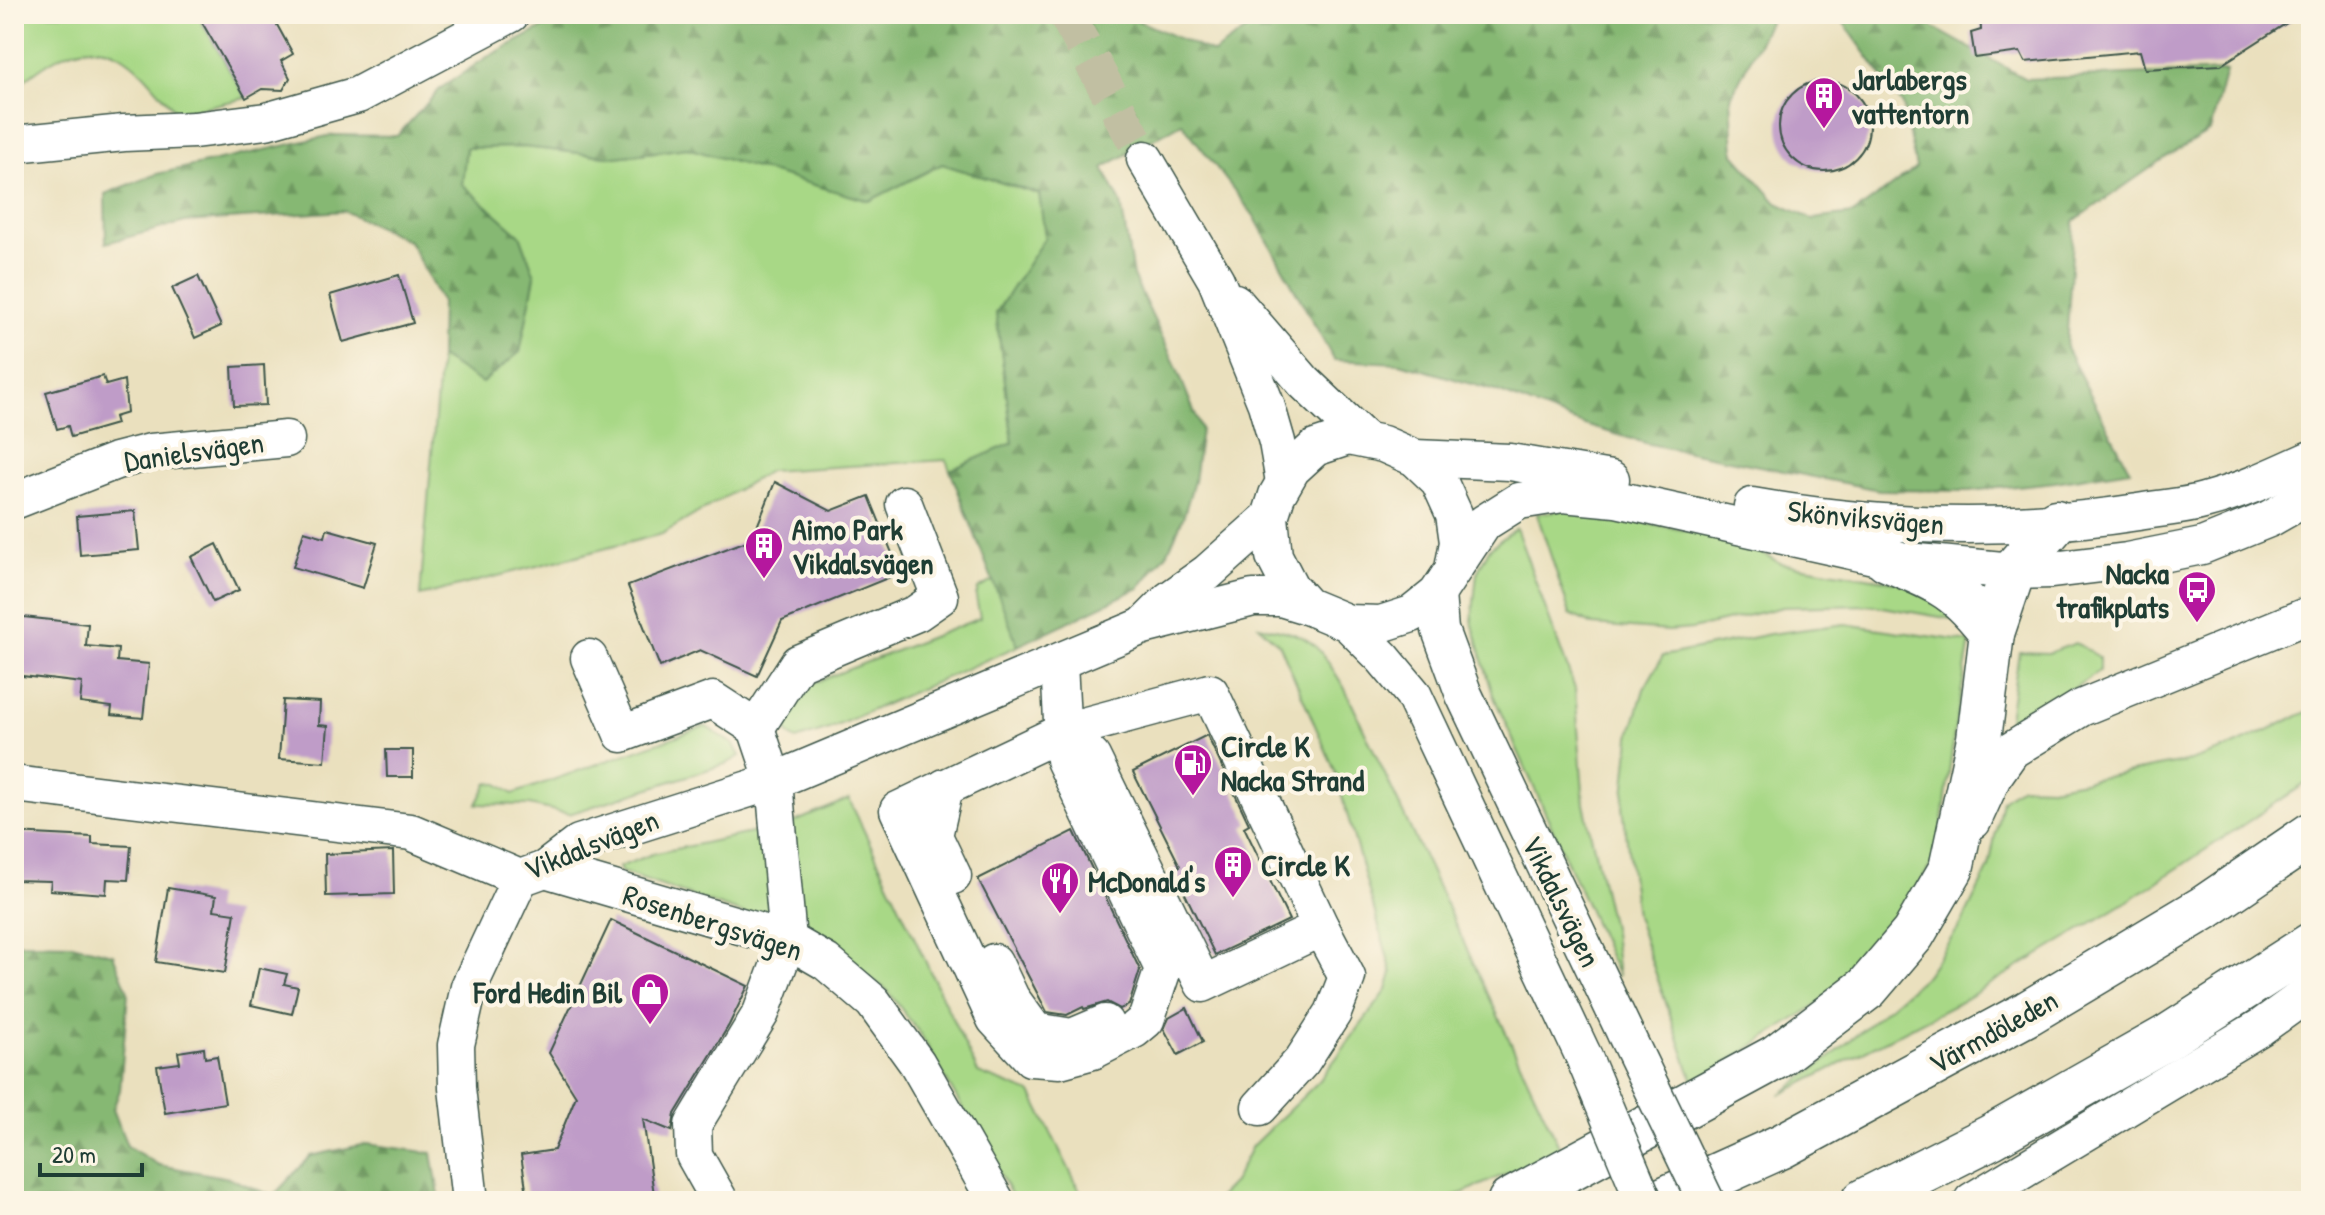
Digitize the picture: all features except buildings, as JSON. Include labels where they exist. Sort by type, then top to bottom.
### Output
[{"type":"highway","points":[[1510,1201],[1776,1057],[1867,988],[1913,934],[1951,869],[1979,739],[1992,633],[2013,571],[2056,522]]},
{"type":"highway","points":[[1887,559],[1944,583],[1970,604],[1992,633]]},
{"type":"highway","name":"Värmdöleden","points":[[1660,1201],[1782,1146],[2028,1013],[2204,908],[2311,835]]},
{"type":"highway","points":[[1864,1201],[1991,1137],[2166,1038],[2311,945]]},
{"type":"street","points":[[14,144],[124,133],[194,130],[266,121],[358,95],[511,14]]},
{"type":"street","points":[[1145,159],[1216,280],[1266,404],[1284,482]]},
{"type":"street","points":[[1216,280],[1304,382],[1365,440]]},
{"type":"street","points":[[1348,437],[1383,444],[1415,458],[1439,481],[1454,514],[1458,542],[1445,581],[1412,614],[1381,624],[1348,623],[1307,606],[1290,587],[1274,556],[1270,517],[1292,469],[1315,448],[1348,437]]},
{"type":"street","name":"Danielsvägen","points":[[14,501],[116,461],[151,452],[286,439]]},
{"type":"street","name":"Skönviksvägen","points":[[1415,458],[1510,462],[1562,469],[1770,509],[1875,523],[1985,525],[2056,522],[2202,502],[2260,483],[2311,459]]},
{"type":"street","name":"Skönviksvägen","points":[[1445,581],[1484,523],[1519,501],[1563,494],[1616,499],[1887,559],[2013,571],[2052,570],[2127,561],[2202,546],[2269,519],[2311,495]]},
{"type":"street","points":[[756,728],[798,663],[917,613],[940,597],[904,504]]},
{"type":"street","name":"Vikdalsvägen","points":[[1143,626],[1169,600],[1207,573],[1270,517]]},
{"type":"street","name":"Vikdalsvägen","points":[[1445,581],[1440,630],[1464,695],[1706,1201]]},
{"type":"street","name":"Vikdalsvägen","points":[[14,784],[411,832],[532,873],[579,843],[774,781],[1143,626],[1253,598],[1281,598],[1307,606]]},
{"type":"street","points":[[1951,869],[1993,777],[2012,750],[2081,708],[2311,614]]},
{"type":"street","name":"Vikdalsvägen","points":[[1348,623],[1413,694],[1583,1055],[1644,1201]]},
{"type":"street","points":[[589,658],[622,734],[713,700],[756,728],[774,781],[788,940],[761,1013],[693,1125],[694,1155],[720,1201]]},
{"type":"street","points":[[1059,663],[1064,746],[1163,969],[1146,1020],[1134,1030],[1093,1051],[1060,1060],[1031,1058],[995,1019],[898,810],[945,787],[1064,746],[1210,692],[1347,977],[1333,1013],[1302,1061],[1260,1107]]},
{"type":"street","points":[[1064,746],[1092,757],[1203,984],[1321,928]]},
{"type":"street","points":[[470,1201],[457,1088],[456,1045],[469,987],[532,873]]},
{"type":"street","name":"Rosenbergsvägen","points":[[532,873],[788,940],[826,962],[873,1002],[917,1063],[996,1201]]},
{"type":"street","points":[[1972,1201],[2261,1027],[2311,991]]},
{"type":"green space","points":[[14,14],[197,14],[246,98],[177,113],[128,60],[106,50],[80,49],[54,59],[20,84],[19,120],[14,120]]},
{"type":"green space","points":[[569,14],[1132,14],[1134,19],[1213,53],[1269,14],[1768,14],[1771,18],[1731,97],[1734,154],[1777,203],[1812,219],[1853,214],[1916,168],[1903,105],[1841,19],[1847,14],[1909,14],[2026,79],[2226,71],[2210,131],[2074,221],[2066,348],[2130,470],[1969,491],[1879,490],[1649,444],[1578,423],[1495,391],[1400,363],[1334,360],[1254,216],[1182,123],[1103,168],[1121,203],[1133,276],[1175,364],[1201,429],[1194,481],[1183,518],[1168,552],[1139,588],[1018,646],[950,470],[1013,443],[996,313],[1045,237],[1039,194],[942,164],[869,201],[687,148],[616,157],[523,147],[466,148],[462,184],[520,235],[535,276],[520,352],[482,383],[440,357],[441,301],[409,241],[344,211],[185,222],[106,243],[105,194],[157,174],[332,135],[397,136],[441,88],[487,57]]},
{"type":"green space","points":[[523,147],[616,157],[687,148],[869,201],[942,164],[1040,195],[1046,237],[996,313],[1013,443],[950,470],[946,460],[769,471],[662,534],[420,596],[440,357],[481,382],[520,352],[535,276],[520,235],[462,184],[466,148]]},
{"type":"green space","points":[[1574,508],[1742,542],[1780,563],[1909,584],[1969,622],[1871,605],[1783,607],[1692,629],[1669,631],[1593,625],[1570,614],[1537,514]]},
{"type":"green space","points":[[1516,528],[1575,689],[1584,804],[1613,932],[1618,976],[1493,695],[1472,622],[1477,573],[1489,549]]},
{"type":"green space","points":[[994,580],[1018,646],[829,729],[796,740],[789,735],[782,722],[793,701],[793,691],[980,618],[976,597],[978,589]]},
{"type":"green space","points":[[1845,624],[1970,642],[1939,852],[1891,929],[1818,1004],[1694,1084],[1636,916],[1623,807],[1630,737],[1644,689],[1663,656],[1770,634]]},
{"type":"green space","points":[[1259,626],[1291,633],[1311,643],[1326,659],[1344,687],[1561,1150],[1444,1201],[1215,1201],[1233,1183],[1252,1146],[1319,1081],[1387,990],[1392,973],[1335,771],[1280,645]]},
{"type":"green space","points":[[2076,643],[2099,657],[2099,671],[2007,732],[2019,652],[2048,653]]},
{"type":"green space","points":[[2311,710],[2311,780],[2128,901],[1962,1001],[1780,1095],[1833,1055],[1926,975],[1962,923],[1989,867],[2002,800],[2021,786],[2051,787],[2190,761],[2229,748]]},
{"type":"green space","points":[[705,726],[734,745],[740,756],[728,763],[569,814],[529,805],[477,804],[488,783],[498,784],[513,794]]},
{"type":"green space","points":[[849,799],[978,1073],[1031,1093],[1085,1201],[1015,1201],[921,1035],[887,990],[799,928],[790,824]]},
{"type":"green space","points":[[760,831],[770,834],[771,923],[621,872],[619,867],[652,854]]},
{"type":"green space","points":[[14,943],[72,944],[113,954],[128,992],[120,1090],[113,1109],[127,1146],[159,1165],[229,1178],[273,1196],[311,1156],[366,1144],[432,1153],[440,1201],[14,1201]]},
{"type":"tunnel","points":[[1066,14],[1145,159]]},
{"type":"place","name":"Jarlabergs vattentorn","points":[[1824,130]]},
{"type":"place","name":"Aimo Park Vikdalsvägen","points":[[764,580]]},
{"type":"place","name":"Nacka trafikplats","points":[[2197,624]]},
{"type":"place","name":"Circle K Nacka Strand","points":[[1193,797]]},
{"type":"place","name":"Circle K","points":[[1233,899]]},
{"type":"place","name":"McDonald's","points":[[1060,915]]},
{"type":"place","name":"Ford Hedin Bil","points":[[650,1026]]}]
